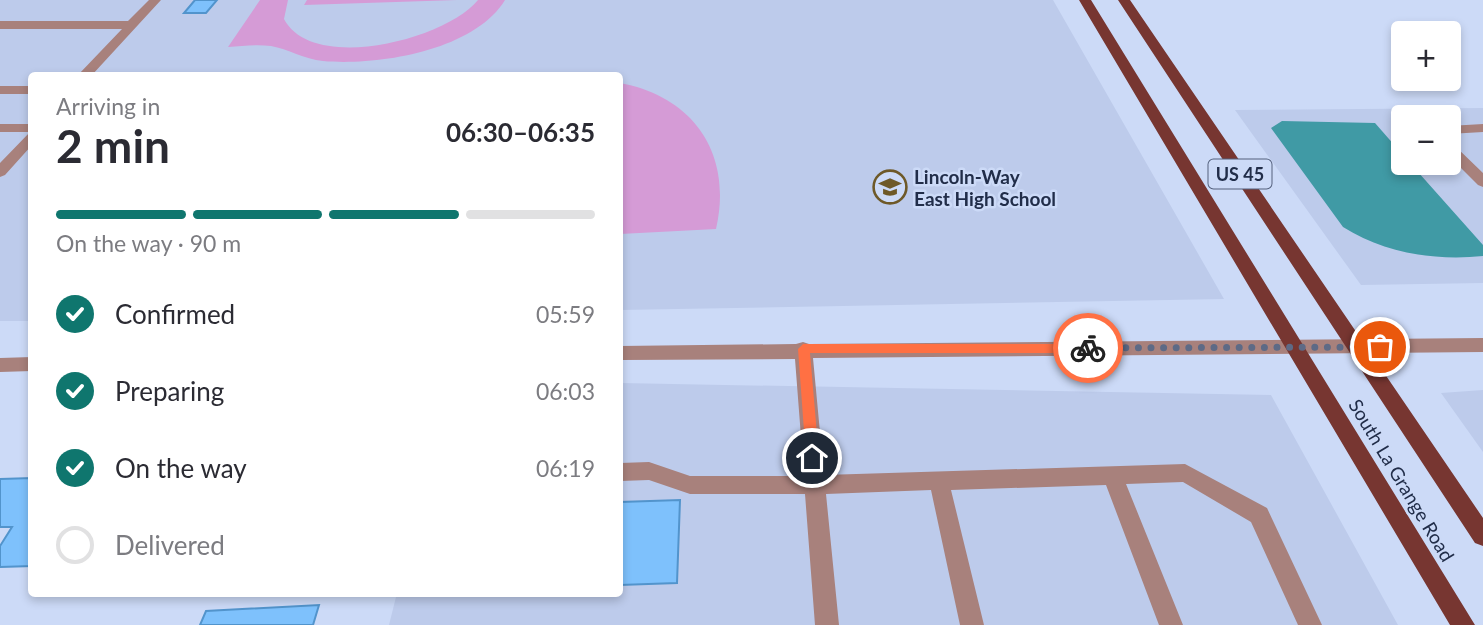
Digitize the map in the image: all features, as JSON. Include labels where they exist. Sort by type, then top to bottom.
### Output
[{"type":"main road","name":"South La Grange Road","points":[[1085,0],[1463,625]]},
{"type":"main road","name":"South La Grange Road","points":[[1124,0],[1483,536]]},
{"type":"street","points":[[88,72],[155,0]]},
{"type":"street","points":[[0,25],[131,25]]},
{"type":"street","points":[[0,90],[28,90]]},
{"type":"street","points":[[0,128],[28,128]]},
{"type":"street","points":[[1461,129],[1483,128]]},
{"type":"street","points":[[1,170],[28,140]]},
{"type":"street","points":[[1461,160],[1483,182]]},
{"type":"street","points":[[623,352],[1483,345]]},
{"type":"street","points":[[803,349],[827,625]]},
{"type":"street","points":[[0,365],[28,365]]},
{"type":"street","points":[[623,472],[649,471],[690,485],[939,482],[1185,473],[1259,515],[1310,625]]},
{"type":"street","points":[[1113,476],[1171,625]]},
{"type":"street","points":[[939,482],[972,625]]},
{"type":"shaded area","name":"Lincoln-Way East High School","points":[[0,0],[1053,0],[1224,299],[623,310],[623,72],[28,72],[28,321],[0,321]]},
{"type":"shaded area","points":[[260,0],[288,0],[284,19],[299,36],[322,45],[350,47],[380,45],[411,38],[462,14],[478,0],[505,0],[471,32],[448,43],[423,52],[396,57],[345,62],[316,60],[271,46],[228,47]]},
{"type":"shaded area","points":[[307,0],[457,0],[304,5]]},
{"type":"shaded area","points":[[623,84],[646,90],[669,101],[688,116],[702,134],[713,154],[719,177],[720,202],[716,229],[623,234]]},
{"type":"shaded area","points":[[1461,108],[1483,108],[1483,283],[1361,285],[1235,110],[1391,109],[1391,175],[1461,175]]},
{"type":"shaded area","points":[[1282,121],[1375,123],[1391,141],[1391,175],[1421,175],[1483,245],[1483,256],[1447,257],[1410,253],[1375,243],[1343,227],[1271,128]]},
{"type":"shaded area","points":[[623,383],[1271,395],[1398,625],[389,625],[396,597],[623,597]]},
{"type":"shaded area","points":[[1483,390],[1483,452],[1441,393]]},
{"type":"building","points":[[195,0],[217,0],[206,13],[184,13]]},
{"type":"building","points":[[28,478],[28,566],[0,567],[0,546],[12,527],[0,527],[0,479]]},
{"type":"building","points":[[680,500],[677,583],[623,585],[623,502]]},
{"type":"building","points":[[319,605],[313,625],[200,625],[206,611]]},
{"type":"way so far","points":[[1088,348],[1380,347]]},
{"type":"place","name":"Lincoln-Way East High School","points":[[890,187]]},
{"type":"route","points":[[812,458],[803,349],[1088,348]]}]
